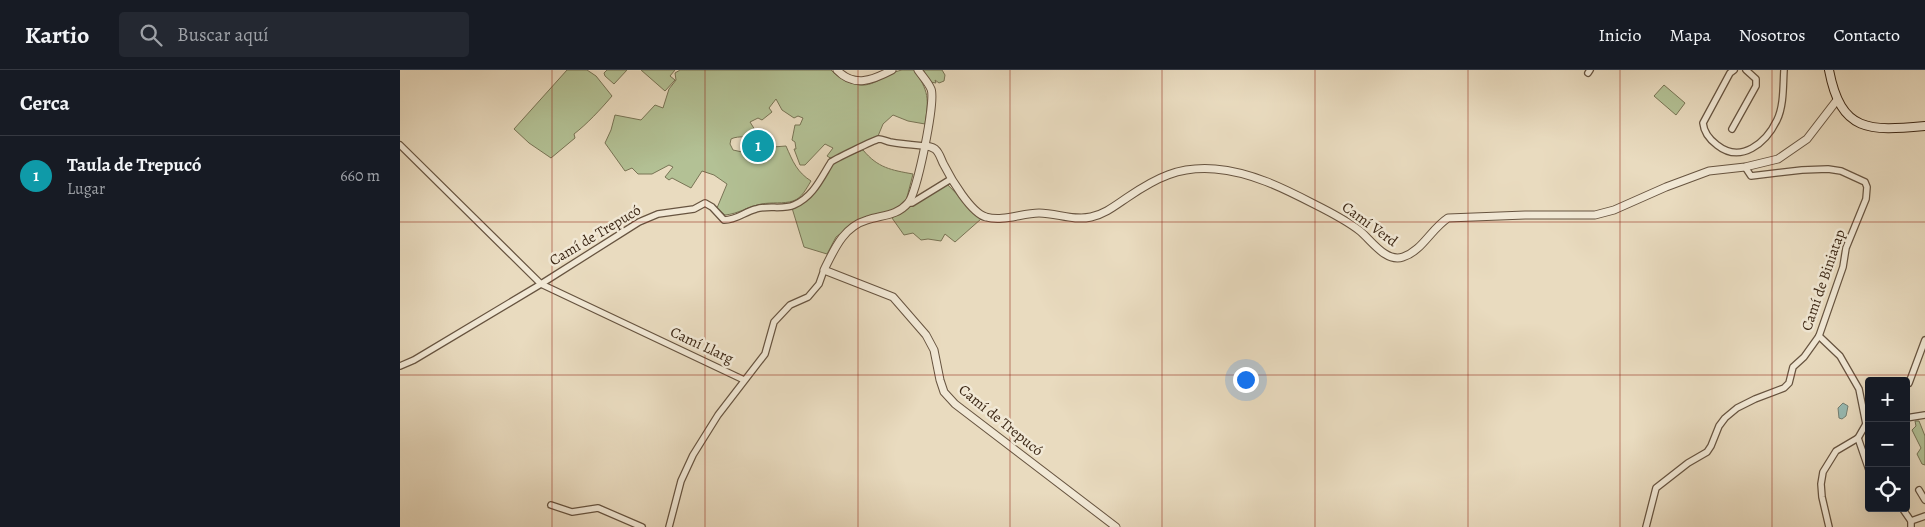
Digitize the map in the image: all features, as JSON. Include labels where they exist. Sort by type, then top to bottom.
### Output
[{"type":"main road","points":[[1829,70],[1836,100],[1849,117],[1866,126],[1886,128],[1925,126]]},
{"type":"street","points":[[837,70],[841,74],[860,81],[874,80],[892,70]]},
{"type":"street","points":[[909,203],[918,175],[932,105],[931,89],[918,70]]},
{"type":"street","points":[[1734,70],[1730,73],[1703,123],[1704,130],[1713,142],[1723,150],[1737,154],[1754,148],[1775,125],[1779,117],[1784,70]]},
{"type":"street","points":[[1732,129],[1756,86],[1756,79],[1746,70]]},
{"type":"street","name":"Camí Verd","points":[[924,146],[934,147],[951,179],[974,208],[985,217],[997,218],[1039,213],[1076,219],[1093,217],[1108,211],[1152,181],[1168,174],[1188,169],[1223,170],[1266,180],[1326,210],[1361,231],[1382,252],[1393,258],[1402,258],[1420,247],[1438,224],[1448,218],[1595,215],[1614,210],[1666,187],[1709,171],[1745,168],[1778,159],[1807,139],[1836,100]]},
{"type":"street","name":"Camí de Trepucó","points":[[541,284],[639,222],[658,214],[694,209],[705,203],[712,207],[724,220],[729,220],[735,219],[756,208],[793,206],[810,194],[831,161],[838,156],[850,154],[868,143],[880,139],[888,142],[924,146]]},
{"type":"street","name":"Camí Llarg","points":[[400,145],[541,284],[744,380],[765,354],[774,322],[790,305],[808,297],[819,284],[824,270],[842,236],[854,226],[865,221],[890,216],[909,203]]},
{"type":"street","name":"Camí de Biniatap","points":[[1646,527],[1656,488],[1688,463],[1706,452],[1725,418],[1737,408],[1784,388],[1789,383],[1793,367],[1804,357],[1819,336],[1843,267],[1846,248],[1866,199],[1867,187],[1861,180],[1842,170],[1802,170],[1751,176],[1745,168]]},
{"type":"street","points":[[909,203],[951,179]]},
{"type":"street","name":"Camí de Trepucó","points":[[824,270],[893,297],[926,335],[934,350],[944,392],[955,404],[1116,527]]},
{"type":"street","points":[[400,366],[414,360],[541,284]]},
{"type":"street","points":[[1819,336],[1840,356],[1859,389],[1867,422]]},
{"type":"street","points":[[1910,380],[1925,340]]},
{"type":"street","points":[[669,527],[681,481],[693,455],[718,415],[744,380]]},
{"type":"street","points":[[1910,417],[1925,415]]},
{"type":"street","points":[[1829,527],[1822,497],[1821,484],[1823,472],[1836,451],[1858,438],[1865,428]]},
{"type":"street","points":[[1858,438],[1868,467]]},
{"type":"street","points":[[1919,490],[1925,500]]},
{"type":"street","points":[[551,505],[572,512],[598,508],[642,527]]},
{"type":"street","points":[[1904,512],[1911,524],[1925,516]]},
{"type":"green space","points":[[567,70],[587,70],[596,76],[612,96],[574,134],[575,138],[551,158],[529,143],[514,129]]},
{"type":"green space","points":[[607,70],[627,70],[614,84],[605,76],[604,73]]},
{"type":"green space","points":[[641,70],[675,70],[670,76],[675,80],[665,91]]},
{"type":"green space","points":[[680,70],[831,70],[848,82],[865,85],[895,72],[914,70],[923,84],[927,96],[925,124],[908,121],[893,115],[883,124],[878,136],[832,159],[827,156],[833,148],[825,144],[805,165],[800,165],[794,149],[796,149],[795,142],[792,140],[795,125],[800,125],[803,118],[798,116],[794,118],[782,110],[776,99],[769,108],[772,112],[762,120],[758,118],[750,122],[755,130],[759,129],[762,136],[734,138],[731,139],[730,144],[733,150],[756,155],[772,151],[773,147],[786,146],[796,166],[811,181],[796,200],[762,204],[725,215],[717,208],[727,184],[714,175],[702,171],[691,188],[672,178],[669,180],[665,177],[673,167],[669,165],[652,174],[638,174],[632,168],[625,171],[605,143],[615,115],[641,120],[655,105],[663,108],[669,89],[676,80],[675,73]]},
{"type":"green space","points":[[923,70],[942,70],[945,75],[944,81],[939,83],[935,80],[936,83],[930,82]]},
{"type":"green space","points":[[1664,85],[1685,103],[1676,115],[1654,96]]},
{"type":"green space","points":[[863,150],[874,161],[885,167],[913,174],[906,201],[887,214],[872,215],[856,222],[836,237],[827,254],[804,247],[792,208],[816,191],[835,161]]},
{"type":"green space","points":[[947,184],[981,219],[955,242],[945,234],[941,241],[921,240],[913,233],[904,235],[892,218]]},
{"type":"green space","points":[[1915,421],[1919,421],[1925,436],[1925,465],[1922,464],[1917,454],[1921,448],[1912,430],[1916,426]]},
{"type":"water","points":[[1843,403],[1848,406],[1846,416],[1842,419],[1839,418],[1838,408]]},
{"type":"place","name":"Taula de Trepucó","points":[[758,146]]}]
